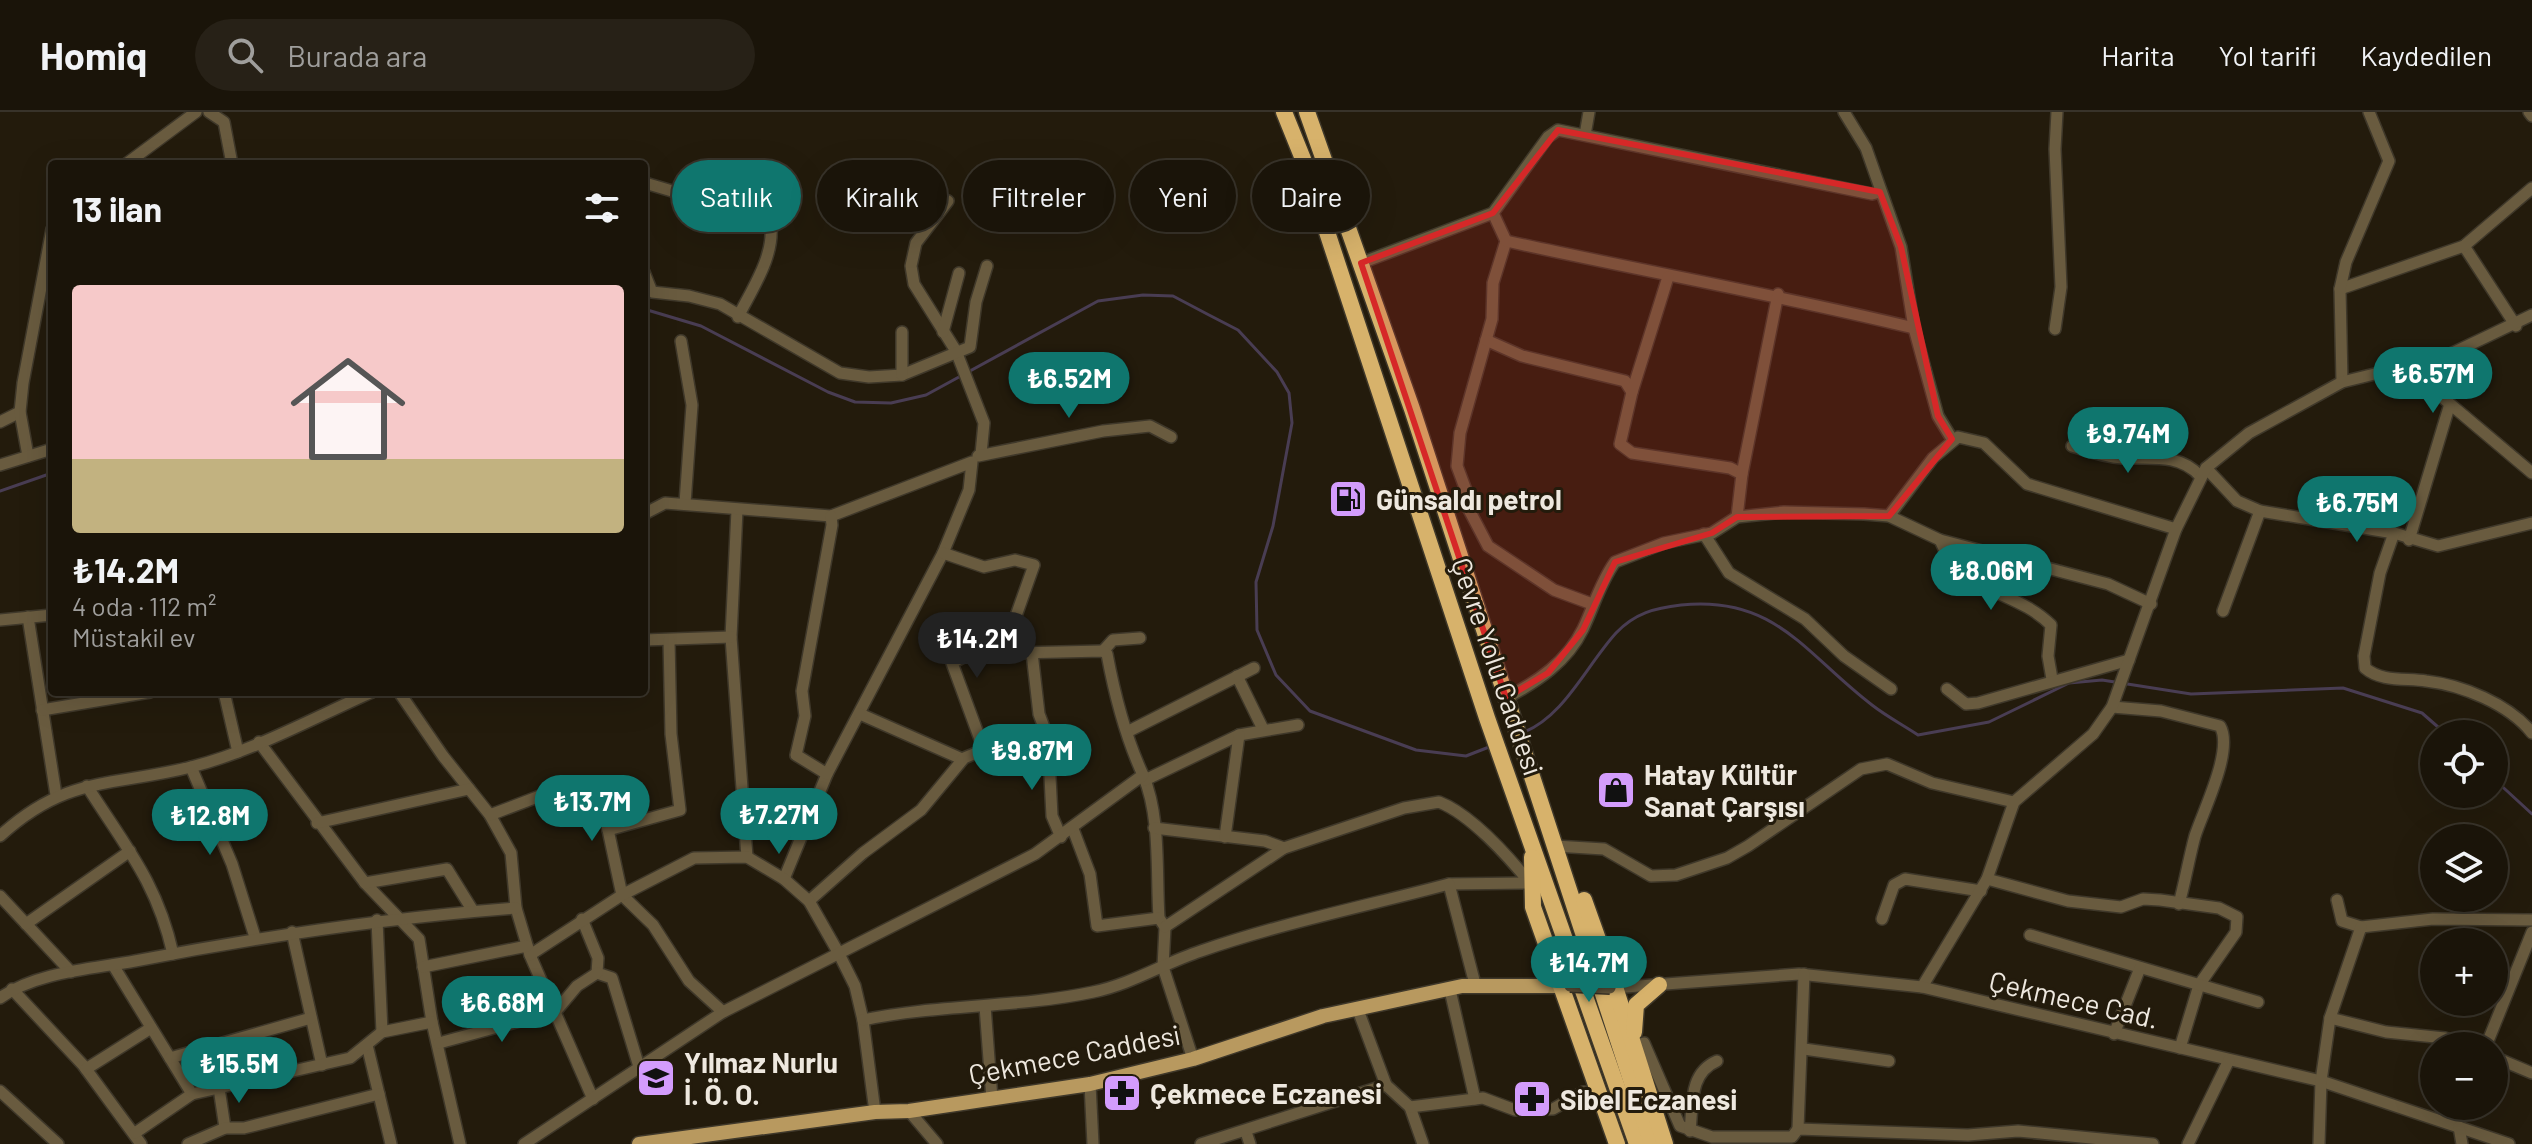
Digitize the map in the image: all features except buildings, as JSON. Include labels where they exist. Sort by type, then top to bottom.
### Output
[{"type":"highway","name":"Çevre Yolu Caddesi","points":[[1284,112],[1323,219],[1487,718],[1637,1144]]},
{"type":"highway","name":"Çevre Yolu Caddesi","points":[[1307,112],[1361,263],[1652,1144]]},
{"type":"highway","points":[[1554,842],[1578,885],[1635,1045],[1665,1144]]},
{"type":"highway","points":[[1533,847],[1530,883],[1533,907],[1565,986],[1617,1144]]},
{"type":"highway","points":[[1635,1045],[1636,1005],[1659,985]]},
{"type":"main road","name":"Çekmece Caddesi","points":[[639,1144],[875,1112],[909,1111],[1090,1084],[1193,1059],[1323,1016],[1475,984],[1565,986]]},
{"type":"street","points":[[131,160],[196,112]]},
{"type":"street","points":[[209,112],[224,122],[231,160]]},
{"type":"street","points":[[1585,135],[1589,112]]},
{"type":"street","points":[[2055,329],[2061,287],[2055,149],[2057,112]]},
{"type":"street","points":[[2342,382],[2340,289],[2350,252],[2389,161],[2369,112]]},
{"type":"street","points":[[1846,113],[1866,148],[1901,247],[1914,328],[1938,416],[1952,439]]},
{"type":"street","points":[[1361,263],[1493,213],[1552,133],[1563,129],[1774,176],[1872,194],[1880,192]]},
{"type":"street","points":[[648,184],[770,220],[770,243],[763,267],[738,317]]},
{"type":"street","points":[[2340,289],[2464,246],[2532,188]]},
{"type":"street","points":[[784,879],[827,774],[943,553],[969,490],[984,423],[956,351],[914,284],[911,266],[921,234],[948,201]]},
{"type":"street","points":[[1493,213],[1506,241],[1493,283],[1495,306],[1460,433],[1457,466],[1467,493],[1465,502],[1488,546],[1554,590],[1592,604]]},
{"type":"street","points":[[1506,241],[1668,277],[1778,294],[1914,328]]},
{"type":"street","points":[[2464,246],[2516,326]]},
{"type":"street","points":[[648,291],[720,304],[840,373],[869,377],[902,375],[970,347],[976,302],[987,266]]},
{"type":"street","points":[[943,332],[959,273]]},
{"type":"street","points":[[1668,277],[1632,392],[1620,444],[1632,453],[1730,468],[1742,474]]},
{"type":"street","points":[[28,456],[20,412],[46,279]]},
{"type":"street","points":[[1737,517],[1742,474],[1778,294]]},
{"type":"street","points":[[1922,987],[1987,879],[2014,802],[2093,734],[2112,707],[2176,529],[2203,472],[2249,433],[2342,382],[2444,357],[2516,326],[2532,315]]},
{"type":"street","points":[[902,332],[902,375]]},
{"type":"street","points":[[1486,340],[1522,356],[1612,376],[1625,381],[1632,392]]},
{"type":"street","points":[[681,341],[692,405],[685,503]]},
{"type":"street","points":[[2405,366],[2449,407],[2532,473]]},
{"type":"street","points":[[2409,540],[2449,407]]},
{"type":"street","points":[[0,422],[20,412]]},
{"type":"street","points":[[648,512],[665,503],[685,503],[831,516],[976,458],[1150,426],[1171,437]]},
{"type":"street","points":[[1889,516],[1952,439],[1958,437],[1984,443],[2027,484],[2176,529]]},
{"type":"street","points":[[2072,446],[2120,458],[2174,459],[2203,472],[2237,501],[2260,511],[2394,533],[2409,540],[2438,546],[2532,523]]},
{"type":"street","points":[[0,465],[48,450]]},
{"type":"street","points":[[737,510],[731,637],[747,857]]},
{"type":"street","points":[[2223,611],[2260,511]]},
{"type":"street","points":[[1506,698],[1548,673],[1566,654],[1583,630],[1592,604],[1615,562],[1664,543],[1704,534],[1737,517],[1817,512],[1889,516],[1940,540],[2108,584],[2151,604]]},
{"type":"street","points":[[827,774],[796,755],[805,716],[802,691],[831,516]]},
{"type":"street","points":[[2394,533],[2380,573],[2364,656],[2365,668],[2386,677],[2428,681],[2470,693],[2503,709],[2532,733]]},
{"type":"street","points":[[1704,534],[1729,573],[1805,619],[1844,656],[1891,689]]},
{"type":"street","points":[[1940,540],[1953,567],[1997,596],[2028,606],[2051,625],[2048,656],[2052,679]]},
{"type":"street","points":[[943,553],[984,567],[1015,560],[1034,565],[1011,630],[1018,644],[1032,653]]},
{"type":"street","points":[[0,620],[48,615]]},
{"type":"street","points":[[28,617],[56,795]]},
{"type":"street","points":[[987,623],[1011,630]]},
{"type":"street","points":[[648,640],[731,637]]},
{"type":"street","points":[[1103,651],[1113,640],[1140,638]]},
{"type":"street","points":[[608,830],[680,810],[671,734],[669,640]]},
{"type":"street","points":[[984,750],[952,663],[969,654],[1103,651],[1107,654],[1117,711],[1129,731],[1129,744],[1144,777],[1154,828],[1163,967],[1193,1059]]},
{"type":"street","points":[[1032,653],[1039,714],[1048,738],[1052,816],[1061,837]]},
{"type":"street","points":[[1947,689],[1966,704],[2129,660]]},
{"type":"street","points":[[1129,731],[1254,668]]},
{"type":"street","points":[[1237,676],[1263,729]]},
{"type":"street","points":[[42,710],[126,696]]},
{"type":"street","points":[[225,696],[238,752]]},
{"type":"street","points":[[0,836],[23,816],[56,795],[87,786],[191,767],[238,752],[363,696]]},
{"type":"street","points":[[402,696],[490,815],[511,853],[516,908],[529,950],[593,1099]]},
{"type":"street","points":[[2112,707],[2161,711],[2220,726],[2223,731],[2220,764],[2195,838],[2179,904]]},
{"type":"street","points":[[860,714],[962,759]]},
{"type":"street","points":[[524,1144],[640,1070],[723,1012],[1035,854],[1144,777],[1239,735],[1298,725]]},
{"type":"street","points":[[1225,837],[1239,735]]},
{"type":"street","points":[[809,901],[863,853],[921,810],[962,759],[998,744],[1048,738]]},
{"type":"street","points":[[259,742],[365,883],[419,939],[432,1022],[460,1144]]},
{"type":"street","points":[[1554,842],[1604,849],[1651,876],[1676,875],[1727,858],[1861,769],[1878,763],[1957,790],[2014,802]]},
{"type":"street","points":[[191,767],[232,864],[255,937]]},
{"type":"street","points":[[490,815],[553,791],[598,783],[622,895],[653,925],[689,981],[723,1012]]},
{"type":"street","points":[[87,786],[158,899],[173,954]]},
{"type":"street","points":[[317,823],[469,789]]},
{"type":"street","points":[[1073,829],[1090,874],[1097,926],[1162,923],[1284,848],[1404,808],[1439,802],[1468,819],[1507,855],[1530,883]]},
{"type":"street","points":[[1154,828],[1284,848]]},
{"type":"street","points":[[26,924],[130,851]]},
{"type":"street","points":[[423,967],[529,950],[559,938],[582,919],[622,895],[694,858],[747,857],[784,879],[809,901],[838,952],[855,986],[863,1020],[875,1112]]},
{"type":"street","points":[[365,883],[447,869],[473,911]]},
{"type":"street","points":[[1882,919],[1894,885],[1905,879],[1981,891]]},
{"type":"street","points":[[1987,879],[2068,901],[2121,907],[2143,899],[2219,908],[2239,922],[2229,944],[2199,985],[2180,1048]]},
{"type":"street","points":[[863,1020],[904,1012],[985,1006],[1094,992],[1133,981],[1242,939],[1449,884],[1530,883]]},
{"type":"street","points":[[1449,884],[1475,984]]},
{"type":"street","points":[[0,896],[71,972]]},
{"type":"street","points":[[2337,900],[2342,921],[2361,927],[2433,919],[2532,920]]},
{"type":"street","points":[[0,998],[12,989],[71,972],[255,937],[398,917],[516,908]]},
{"type":"street","points":[[582,919],[598,958],[597,973]]},
{"type":"street","points":[[377,920],[382,1032]]},
{"type":"street","points":[[2319,1144],[2321,1081],[2330,1018],[2361,927]]},
{"type":"street","points":[[292,932],[322,1065]]},
{"type":"street","points":[[2492,1032],[2532,932]]},
{"type":"street","points":[[2030,935],[2258,1002]]},
{"type":"street","points":[[113,965],[192,1094]]},
{"type":"street","points":[[2114,1034],[2140,968]]},
{"type":"street","points":[[439,1043],[556,1011],[577,986],[597,973]]},
{"type":"street","points":[[597,973],[612,978],[640,1070]]},
{"type":"street","points":[[1795,1136],[1804,1049],[1804,974]]},
{"type":"street","name":"Çekmece Cad.","points":[[1565,986],[1659,985],[1804,974],[1922,987],[2321,1081],[2509,1144]]},
{"type":"street","points":[[12,989],[86,1069],[138,1139],[192,1094],[350,1058],[382,1032],[432,1022]]},
{"type":"street","points":[[1450,990],[1475,1099]]},
{"type":"street","points":[[985,1006],[992,1099]]},
{"type":"street","points":[[1358,1010],[1386,1085],[1410,1107],[1423,1144]]},
{"type":"street","points":[[170,1058],[311,1018]]},
{"type":"street","points":[[2330,1018],[2386,1032],[2420,1035]]},
{"type":"street","points":[[86,1069],[151,1028]]},
{"type":"street","points":[[1635,1045],[1644,1043],[1685,1129],[1712,1137],[1968,1135],[2018,1131],[2111,1137],[2153,1144]]},
{"type":"street","points":[[367,1045],[391,1144]]},
{"type":"street","points":[[1804,1049],[1889,1061]]},
{"type":"street","points":[[2188,1144],[2229,1060]]},
{"type":"street","points":[[1685,1144],[1695,1081],[1704,1067],[1717,1061]]},
{"type":"street","points":[[2508,1063],[2532,1073]]},
{"type":"street","points":[[1090,1084],[1093,1144]]},
{"type":"street","points":[[1201,1144],[1386,1085]]},
{"type":"street","points":[[219,1088],[225,1128]]},
{"type":"street","points":[[0,1091],[58,1144]]},
{"type":"street","points":[[1410,1107],[1483,1098],[1515,1110],[1553,1109],[1583,1092],[1599,1095]]},
{"type":"street","points":[[188,1144],[225,1128],[244,1128],[379,1094]]},
{"type":"street","points":[[0,1110],[13,1103]]},
{"type":"street","points":[[909,1111],[937,1144]]},
{"type":"street","points":[[2459,1127],[2462,1144]]},
{"type":"street","points":[[1246,1132],[1250,1144]]},
{"type":"highlighted area","points":[[1558,130],[1880,192],[1901,247],[1938,416],[1952,439],[1889,516],[1737,517],[1712,533],[1615,562],[1583,630],[1548,673],[1506,698],[1361,263],[1493,213]]},
{"type":"waterway","points":[[648,310],[701,326],[828,392],[855,402],[891,403],[926,395],[1098,301],[1143,295],[1173,296],[1238,330],[1277,372],[1289,393],[1292,423],[1273,526],[1256,582],[1257,630],[1276,675],[1310,711],[1416,750],[1466,756],[1489,747]]},
{"type":"waterway","points":[[0,491],[48,474]]},
{"type":"waterway","points":[[1522,733],[1537,725],[1562,703],[1605,646],[1631,621],[1663,608],[1714,604],[1742,609],[1787,632],[1872,705],[1918,735],[1989,722],[2069,683],[2102,680],[2191,694],[2343,688],[2422,713],[2430,720]]},
{"type":"waterway","points":[[2508,792],[2532,814]]},
{"type":"place","name":"Günsaldı petrol","points":[[1348,499]]},
{"type":"place","name":"Hatay Kültür Sanat Çarşısı","points":[[1616,790]]},
{"type":"place","name":"Yılmaz Nurlu İ. Ö. O.","points":[[656,1078]]},
{"type":"place","name":"Çekmece Eczanesi","points":[[1122,1093]]},
{"type":"place","name":"Sibel Eczanesi","points":[[1532,1099]]}]
